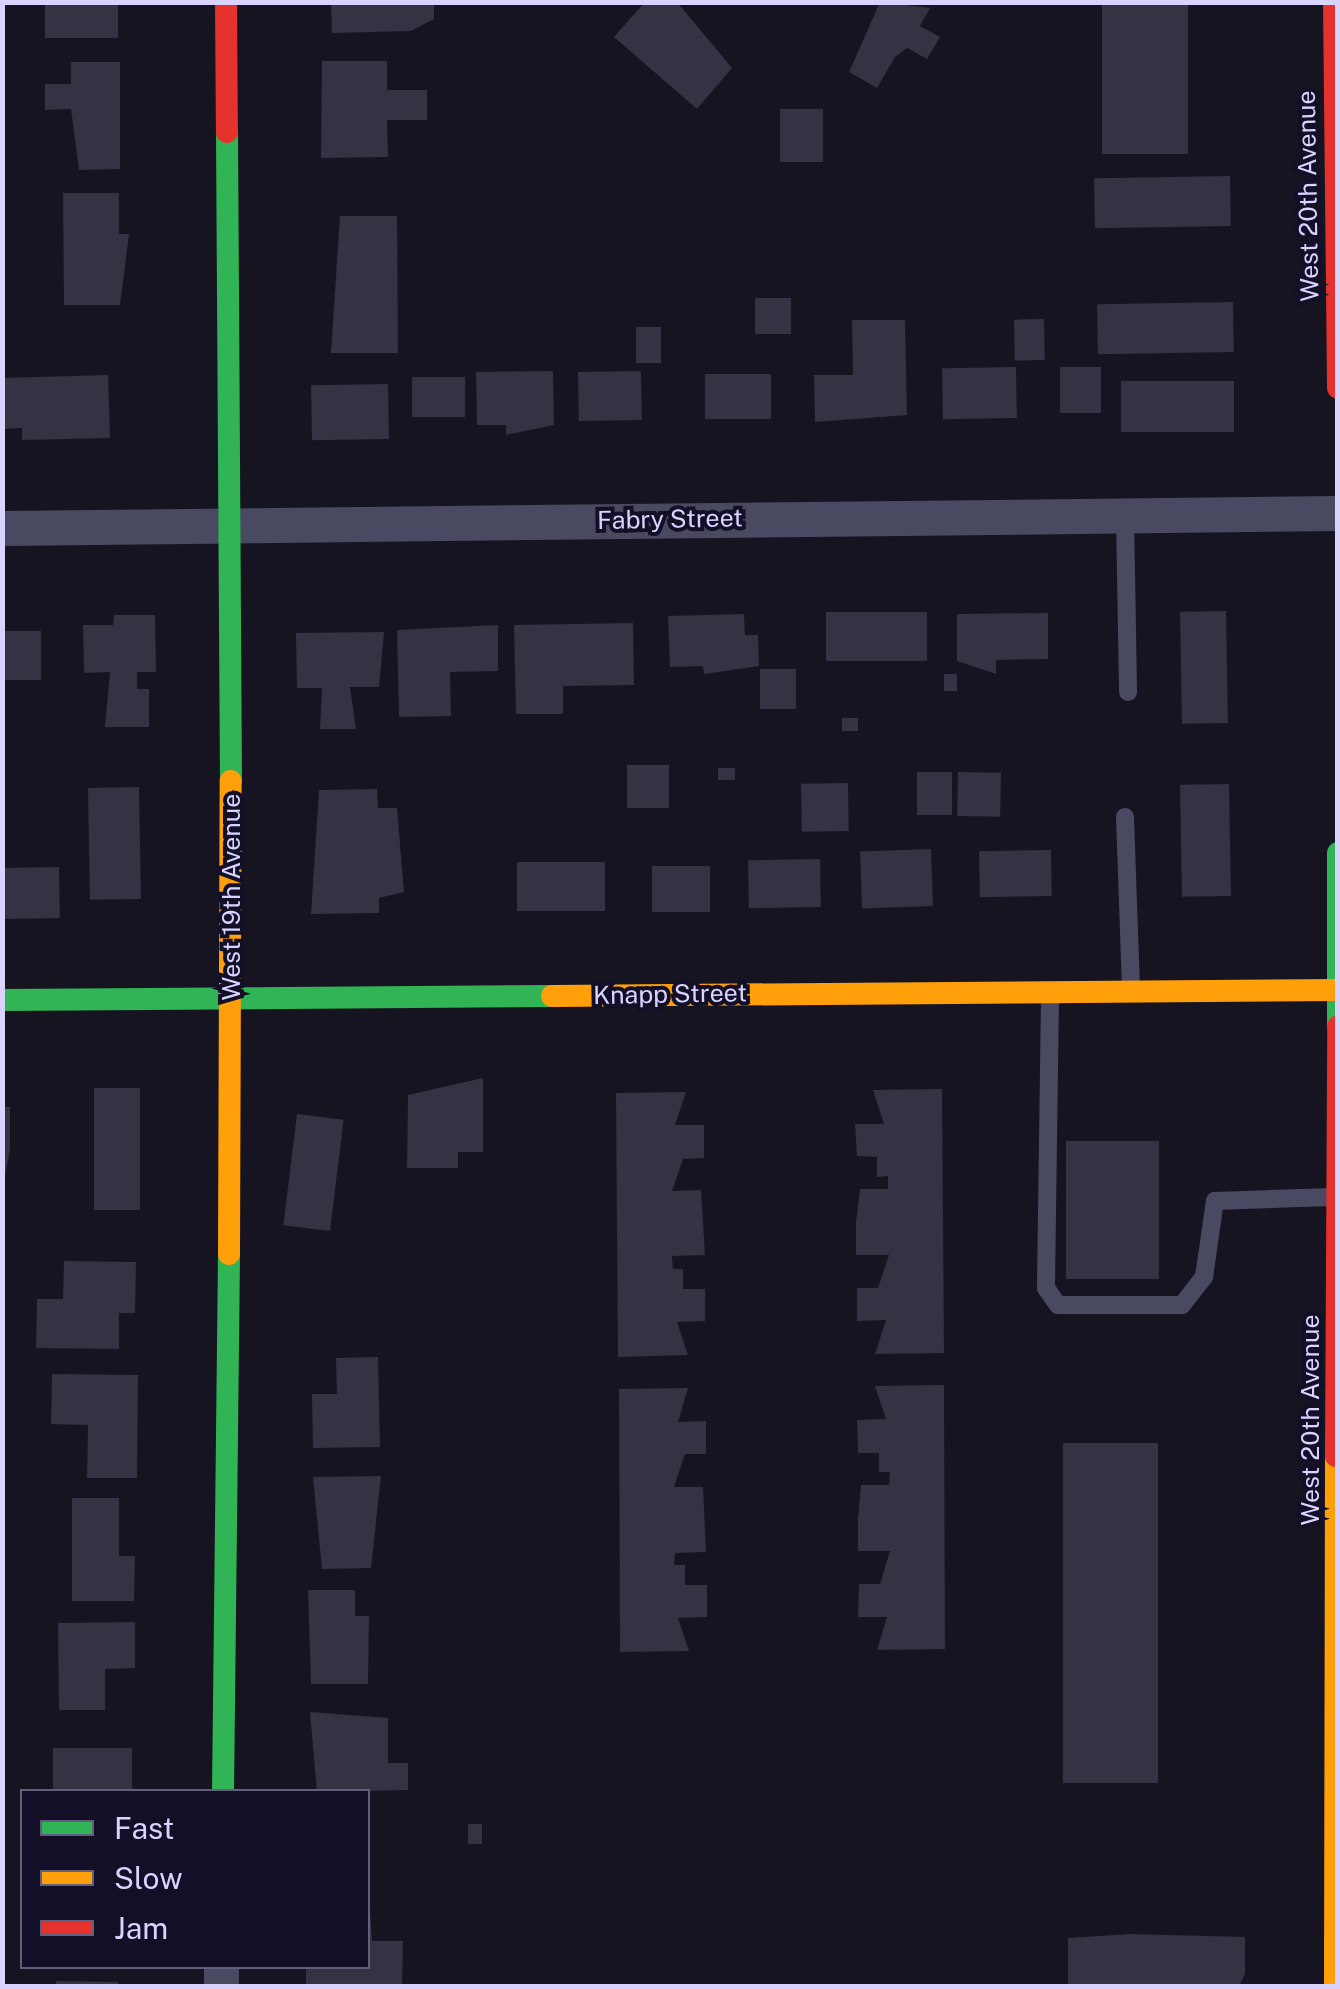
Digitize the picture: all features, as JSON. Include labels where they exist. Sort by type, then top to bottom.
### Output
[{"type":"street","name":"West 19th Avenue","points":[[223,1789],[232,1000],[226,2]]},
{"type":"street","name":"West 20th Avenue","points":[[1334,2],[1338,388]]},
{"type":"street","name":"Fabry Street","points":[[2,528],[1338,513]]},
{"type":"street","name":"West 20th Avenue","points":[[1335,1986],[1338,854]]},
{"type":"street","name":"Knapp Street","points":[[2,1000],[1131,988],[1337,990]]},
{"type":"lane","points":[[1125,516],[1128,692]]},
{"type":"lane","points":[[1124,817],[1131,988]]},
{"type":"lane","points":[[1050,990],[1046,1288],[1058,1305],[1182,1306],[1204,1277],[1215,1201],[1338,1196]]},
{"type":"building","points":[[45,2],[118,2],[118,38],[45,38]]},
{"type":"building","points":[[331,2],[434,2],[434,19],[411,31],[332,33]]},
{"type":"building","points":[[645,2],[677,2],[732,68],[697,109],[614,37]]},
{"type":"building","points":[[880,2],[930,8],[920,26],[940,37],[927,59],[907,48],[895,57],[877,88],[849,72]]},
{"type":"building","points":[[1102,2],[1188,2],[1188,154],[1102,154]]},
{"type":"building","points":[[322,61],[387,61],[387,90],[427,90],[427,120],[387,120],[388,157],[321,158]]},
{"type":"building","points":[[71,62],[120,62],[120,169],[79,170],[71,109],[45,110],[45,84],[71,84]]},
{"type":"building","points":[[780,109],[823,109],[823,162],[780,162]]},
{"type":"building","points":[[1230,176],[1231,226],[1095,228],[1094,178]]},
{"type":"building","points":[[63,193],[119,193],[119,234],[129,234],[120,305],[64,305]]},
{"type":"building","points":[[340,216],[397,216],[398,353],[331,353]]},
{"type":"building","points":[[755,298],[791,298],[791,334],[755,334]]},
{"type":"building","points":[[1233,302],[1234,352],[1098,354],[1097,304]]},
{"type":"building","points":[[1044,319],[1045,360],[1015,361],[1014,320]]},
{"type":"building","points":[[852,320],[905,320],[907,415],[815,422],[814,375],[853,375]]},
{"type":"building","points":[[636,327],[661,327],[661,363],[636,363]]},
{"type":"building","points":[[1016,367],[1017,418],[943,419],[942,368]]},
{"type":"building","points":[[1060,367],[1101,367],[1101,413],[1060,413]]},
{"type":"building","points":[[553,371],[554,425],[506,435],[506,425],[477,425],[476,372]]},
{"type":"building","points":[[641,371],[642,420],[579,421],[578,372]]},
{"type":"building","points":[[705,374],[771,374],[771,419],[705,419]]},
{"type":"building","points":[[108,375],[110,438],[22,440],[22,428],[2,429],[2,378]]},
{"type":"building","points":[[412,377],[465,377],[465,417],[412,417]]},
{"type":"building","points":[[1121,381],[1234,381],[1234,432],[1121,432]]},
{"type":"building","points":[[388,384],[389,439],[312,440],[311,385]]},
{"type":"building","points":[[1226,611],[1228,723],[1182,724],[1180,612]]},
{"type":"building","points":[[826,612],[927,612],[927,661],[826,661]]},
{"type":"building","points":[[1048,613],[1048,659],[996,660],[996,674],[957,661],[957,614]]},
{"type":"building","points":[[744,614],[745,635],[758,635],[759,666],[704,674],[703,666],[670,667],[668,616]]},
{"type":"building","points":[[114,615],[155,615],[156,672],[137,672],[137,689],[149,689],[149,727],[105,727],[110,672],[84,673],[83,625],[113,625]]},
{"type":"building","points":[[633,623],[634,685],[563,686],[563,714],[516,714],[514,625]]},
{"type":"building","points":[[498,625],[498,671],[450,672],[451,716],[399,717],[397,630]]},
{"type":"building","points":[[2,631],[41,631],[41,680],[2,680]]},
{"type":"building","points":[[384,632],[379,687],[350,687],[356,729],[320,729],[322,688],[297,688],[296,633]]},
{"type":"building","points":[[760,669],[796,669],[796,709],[760,709]]},
{"type":"building","points":[[944,674],[957,674],[957,691],[944,691]]},
{"type":"building","points":[[842,718],[858,718],[858,731],[842,731]]},
{"type":"building","points":[[627,765],[669,765],[669,808],[627,808]]},
{"type":"building","points":[[718,768],[735,768],[735,780],[718,780]]},
{"type":"building","points":[[917,772],[952,772],[952,815],[917,815]]},
{"type":"building","points":[[958,772],[1001,773],[1000,817],[957,816]]},
{"type":"building","points":[[848,783],[849,831],[802,832],[801,784]]},
{"type":"building","points":[[1229,784],[1231,896],[1182,897],[1180,785]]},
{"type":"building","points":[[139,787],[141,899],[90,900],[88,788]]},
{"type":"building","points":[[377,789],[378,808],[397,808],[404,892],[379,898],[379,913],[311,914],[319,790]]},
{"type":"building","points":[[931,849],[933,906],[862,908],[860,851]]},
{"type":"building","points":[[1051,850],[1052,896],[980,897],[979,851]]},
{"type":"building","points":[[820,859],[821,907],[749,908],[748,860]]},
{"type":"building","points":[[517,862],[605,862],[605,911],[517,911]]},
{"type":"building","points":[[652,866],[710,866],[710,912],[652,912]]},
{"type":"building","points":[[59,867],[60,918],[3,919],[2,868]]},
{"type":"building","points":[[483,1078],[483,1152],[458,1152],[458,1168],[407,1168],[408,1095]]},
{"type":"building","points":[[94,1088],[140,1088],[140,1210],[94,1210]]},
{"type":"building","points":[[942,1089],[944,1353],[875,1354],[886,1320],[857,1321],[857,1288],[878,1288],[889,1255],[856,1255],[856,1222],[860,1189],[888,1189],[888,1176],[877,1177],[877,1157],[857,1156],[855,1124],[884,1124],[873,1090]]},
{"type":"building","points":[[686,1092],[675,1125],[704,1125],[704,1158],[683,1159],[672,1191],[701,1190],[705,1255],[672,1256],[673,1269],[683,1269],[683,1289],[705,1289],[705,1321],[677,1322],[688,1355],[618,1357],[616,1093]]},
{"type":"building","points":[[2,1107],[10,1107],[10,1150],[2,1190]]},
{"type":"building","points":[[297,1114],[344,1120],[330,1231],[283,1225]]},
{"type":"building","points":[[1066,1141],[1159,1141],[1159,1279],[1066,1279]]},
{"type":"building","points":[[64,1261],[136,1262],[135,1313],[119,1313],[119,1349],[36,1348],[37,1299],[63,1299]]},
{"type":"building","points":[[378,1357],[380,1447],[313,1448],[312,1394],[337,1394],[336,1358]]},
{"type":"building","points":[[52,1374],[138,1375],[137,1478],[87,1478],[88,1425],[51,1424]]},
{"type":"building","points":[[944,1385],[945,1649],[877,1650],[887,1617],[858,1617],[859,1584],[880,1584],[890,1551],[858,1551],[858,1518],[861,1485],[889,1485],[890,1472],[879,1472],[879,1453],[858,1453],[857,1420],[886,1419],[875,1386]]},
{"type":"building","points":[[688,1388],[678,1422],[706,1421],[706,1454],[685,1454],[674,1487],[703,1487],[706,1552],[675,1553],[674,1565],[685,1565],[685,1585],[707,1585],[707,1617],[678,1618],[689,1651],[620,1652],[619,1389]]},
{"type":"building","points":[[1063,1443],[1158,1443],[1158,1783],[1063,1783]]},
{"type":"building","points":[[381,1476],[371,1568],[322,1569],[313,1477]]},
{"type":"building","points":[[72,1498],[119,1498],[119,1556],[135,1556],[134,1601],[72,1601]]},
{"type":"building","points":[[308,1590],[355,1590],[355,1616],[369,1616],[368,1684],[311,1684]]},
{"type":"building","points":[[135,1622],[135,1668],[105,1669],[105,1710],[59,1710],[58,1623]]},
{"type":"building","points":[[310,1712],[388,1718],[388,1763],[408,1763],[408,1790],[317,1789]]},
{"type":"building","points":[[53,1748],[132,1748],[132,1789],[53,1789]]},
{"type":"building","points":[[468,1824],[482,1824],[482,1844],[468,1844]]},
{"type":"building","points":[[370,1910],[372,1941],[403,1941],[402,1986],[306,1986],[306,1969],[370,1969]]},
{"type":"building","points":[[1130,1934],[1245,1937],[1245,1974],[1239,1986],[1068,1986],[1068,1938]]},
{"type":"building","points":[[56,1981],[118,1982],[118,1986],[55,1986]]},
{"type":"traffic: fast","points":[[227,132],[231,781]]},
{"type":"traffic: fast","points":[[1338,853],[1338,1026]]},
{"type":"traffic: fast","points":[[2,1000],[552,996]]},
{"type":"traffic: fast","points":[[223,1789],[229,1254]]},
{"type":"traffic: slow","points":[[229,1254],[231,781]]},
{"type":"traffic: slow","points":[[552,996],[1337,990]]},
{"type":"traffic: slow","points":[[1335,1986],[1336,1456]]},
{"type":"traffic: jam","points":[[226,2],[227,132]]},
{"type":"traffic: jam","points":[[1334,2],[1338,388]]},
{"type":"traffic: jam","points":[[1336,1456],[1338,1026]]}]
